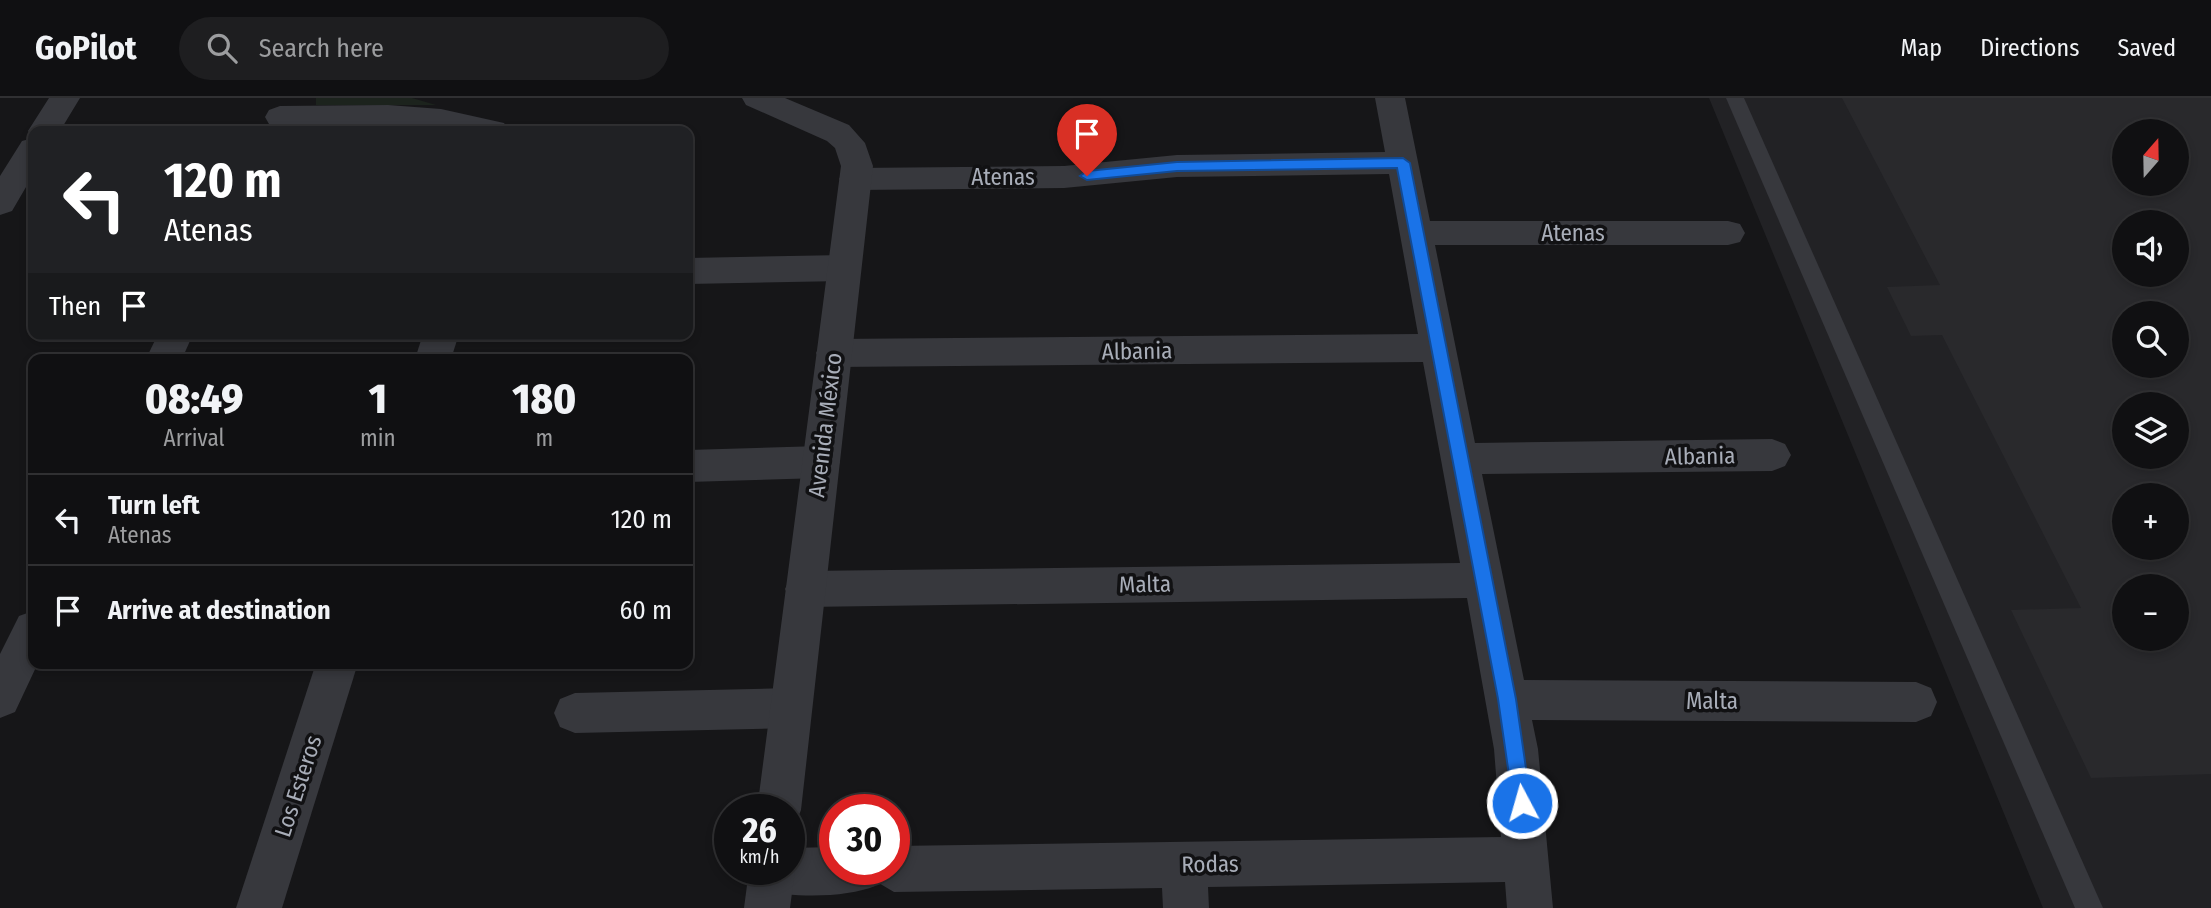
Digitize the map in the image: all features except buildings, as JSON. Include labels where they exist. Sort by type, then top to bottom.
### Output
[{"type":"street","points":[[47,126],[65,98]]},
{"type":"street","name":"Avenida México","points":[[757,98],[838,133],[855,154],[855,178],[781,794]]},
{"type":"street","points":[[1390,98],[1516,749],[1530,908]]},
{"type":"street","points":[[281,116],[447,118],[475,126]]},
{"type":"street","points":[[0,203],[28,157]]},
{"type":"street","name":"Atenas","points":[[855,178],[1064,177],[1177,166],[1403,163]]},
{"type":"street","name":"Atenas","points":[[1417,233],[1728,233]]},
{"type":"street","points":[[693,271],[844,268]]},
{"type":"street","name":"Albania","points":[[834,354],[1439,348]]},
{"type":"street","name":"Albania","points":[[1461,459],[1772,455]]},
{"type":"street","points":[[693,466],[821,462]]},
{"type":"street","name":"Malta","points":[[806,589],[1484,580]]},
{"type":"street","points":[[0,698],[28,639]]},
{"type":"street","name":"Los Esteros","points":[[259,908],[335,669]]},
{"type":"street","name":"Malta","points":[[1507,699],[1916,702]]},
{"type":"street","points":[[575,713],[791,708]]},
{"type":"street","name":"Rodas","points":[[910,870],[1185,886],[1526,859]]},
{"type":"lane","points":[[1735,98],[2089,908]]},
{"type":"shaded area","points":[[316,98],[412,98],[436,105],[316,105]]},
{"type":"shaded area","points":[[1709,98],[2211,98],[2211,908],[2043,908]]},
{"type":"route","points":[[1087,176],[1177,166],[1403,163],[1507,699],[1522,803]]}]
